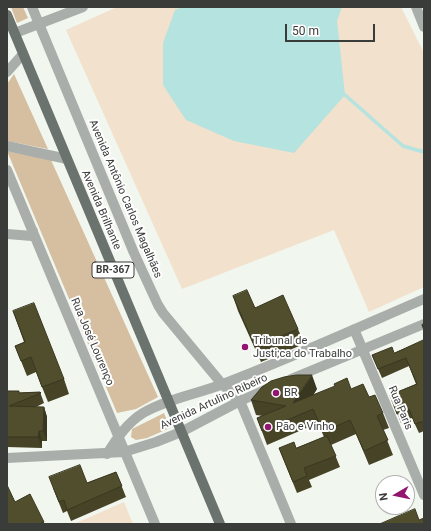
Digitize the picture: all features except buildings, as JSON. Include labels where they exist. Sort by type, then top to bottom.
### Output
[{"type":"main road","name":"Avenida Brilhante","points":[[7,15],[220,524]]},
{"type":"street","name":"Avenida Antônio Carlos Magalhães","points":[[32,7],[134,253],[158,305],[222,384],[240,401]]},
{"type":"street","points":[[15,33],[83,7]]},
{"type":"street","points":[[416,7],[424,28]]},
{"type":"street","points":[[7,72],[23,54]]},
{"type":"street","points":[[7,146],[67,159]]},
{"type":"street","name":"Rua José Lourenço","points":[[7,170],[155,524]]},
{"type":"street","points":[[7,234],[32,236],[33,231]]},
{"type":"street","name":"Avenida Artulino Ribeiro","points":[[107,454],[118,436],[131,422],[140,416],[169,402],[222,384],[424,299]]},
{"type":"street","name":"Avenida Artulino Ribeiro","points":[[7,458],[107,454],[124,452],[156,442],[181,432],[240,401],[424,324]]},
{"type":"street","name":"Rua Paris","points":[[354,329],[424,495]]},
{"type":"street","points":[[240,401],[291,524]]},
{"type":"shaded area","points":[[11,7],[23,7],[28,18],[17,23]]},
{"type":"shaded area","points":[[117,7],[401,7],[424,53],[424,287],[369,312],[334,230],[182,289],[66,30]]},
{"type":"shaded area","points":[[14,74],[48,149],[7,141],[7,84]]},
{"type":"shaded area","points":[[7,151],[51,160],[158,397],[136,409],[117,413]]},
{"type":"shaded area","points":[[164,413],[170,428],[147,438],[136,440],[131,437],[132,429]]},
{"type":"shaded area","points":[[124,502],[133,524],[74,524]]},
{"type":"water","points":[[182,7],[342,7],[337,21],[345,95],[294,153],[234,141],[186,120],[163,85],[163,43],[175,10]]},
{"type":"waterway","points":[[345,95],[403,146],[424,152]]},
{"type":"place","name":"Tribunal de Justi;ca do Trabalho","points":[[245,347]]},
{"type":"place","name":"BR","points":[[276,393]]},
{"type":"place","name":"Pão e Vinho","points":[[268,427]]}]
